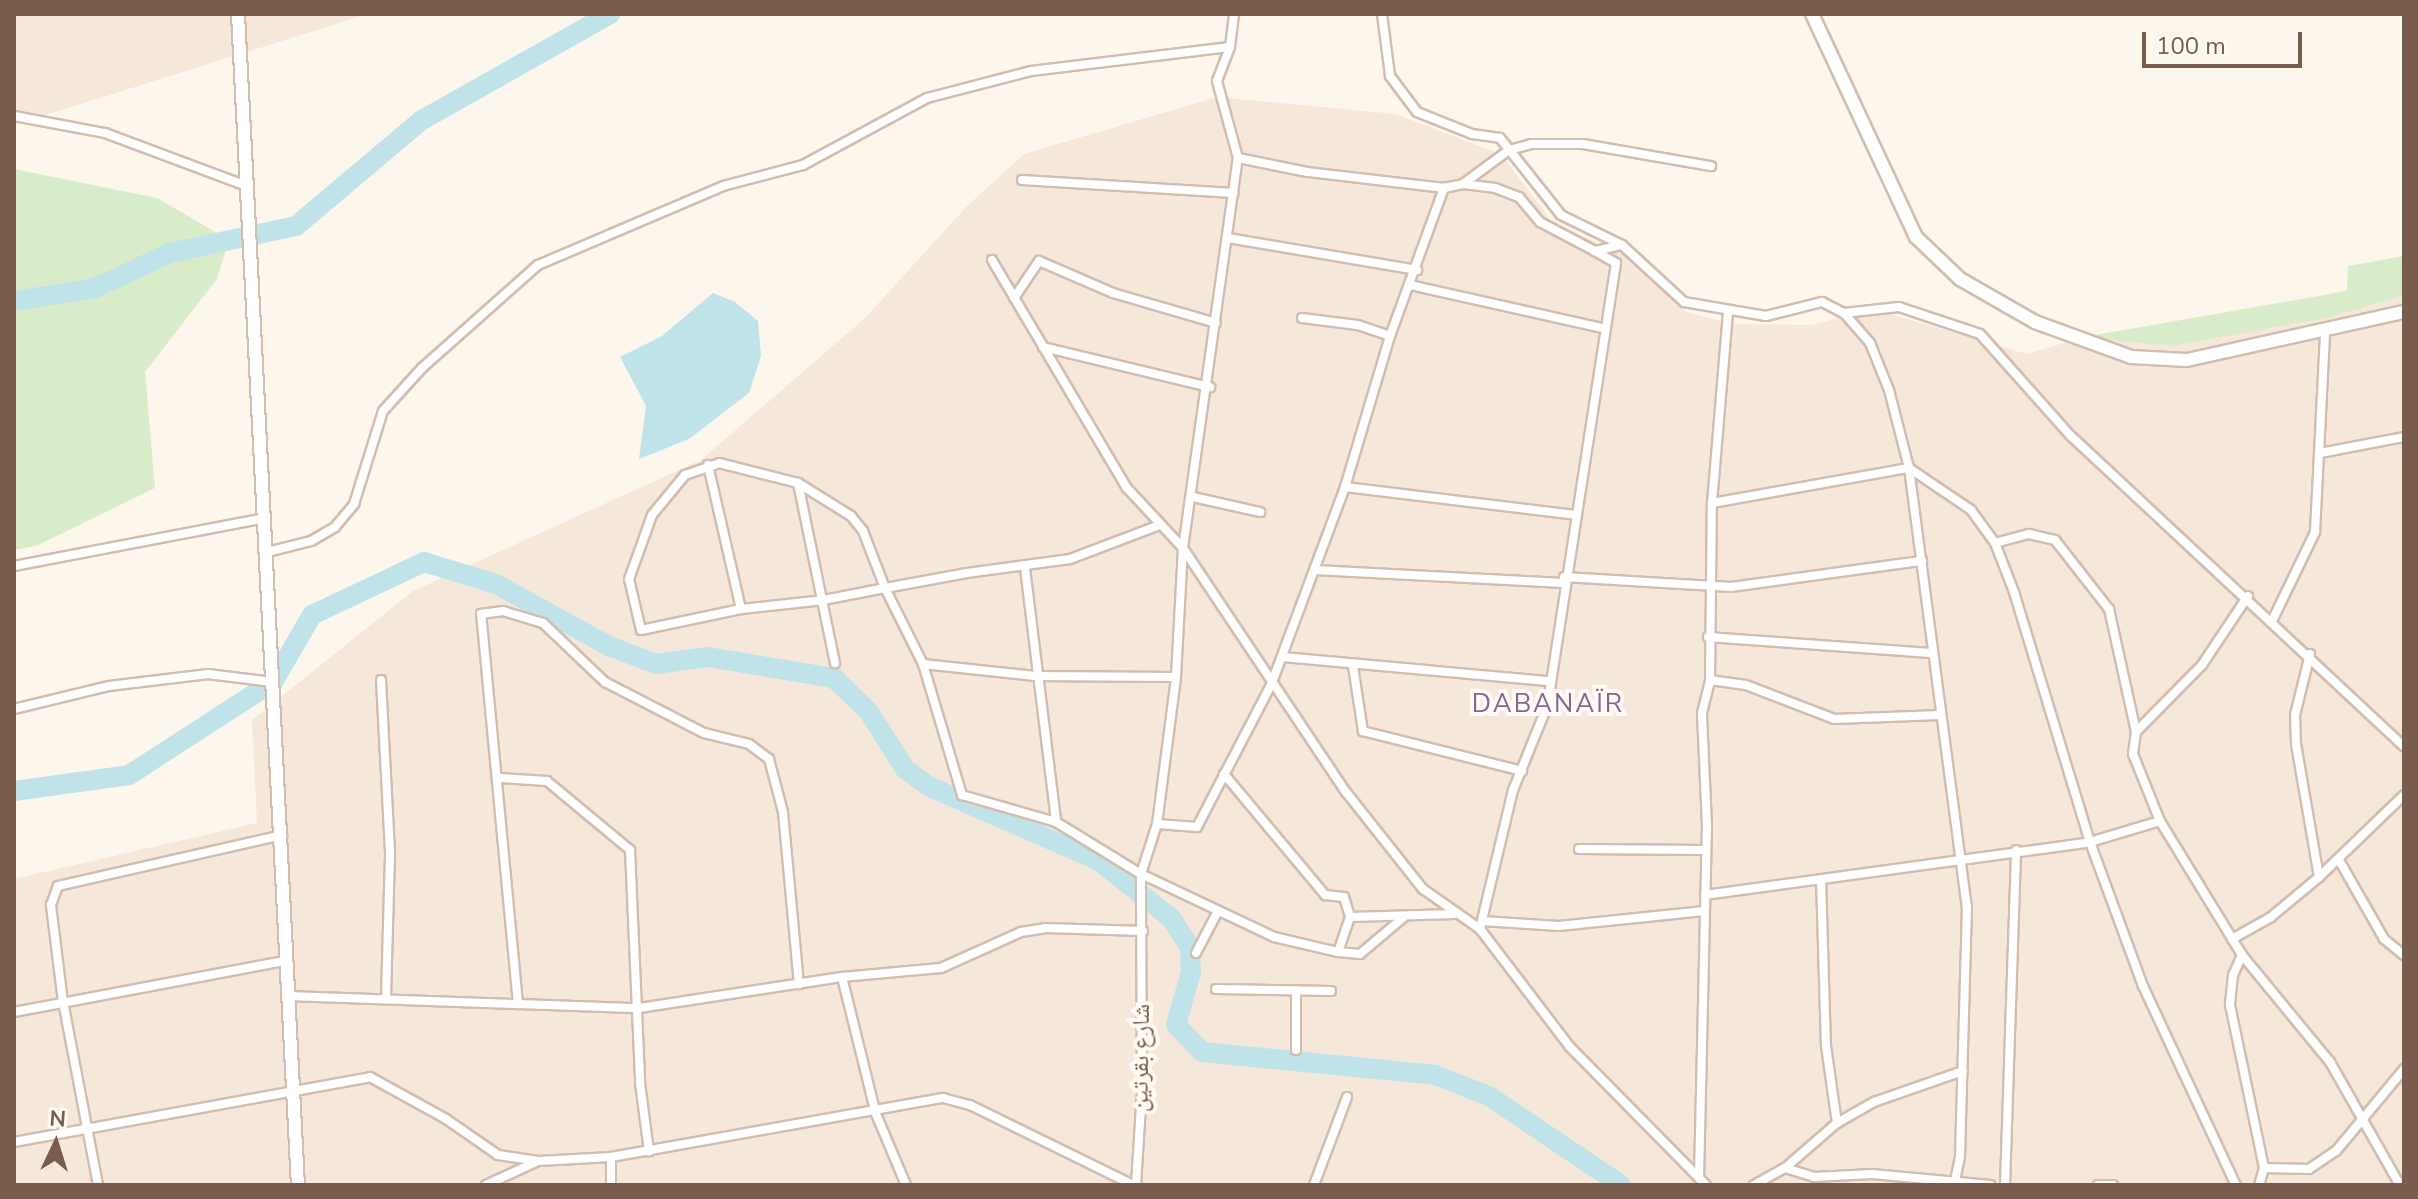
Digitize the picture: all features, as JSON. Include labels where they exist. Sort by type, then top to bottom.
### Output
[{"type":"street","points":[[238,14],[289,960],[288,996],[298,1185]]},
{"type":"street","points":[[1234,14],[1230,47],[1217,81],[1238,158],[1307,172],[1444,188],[1463,184],[1509,150],[1583,144],[1711,166]]},
{"type":"street","points":[[1382,14],[1390,76],[1417,112],[1472,134],[1500,138],[1561,215],[1622,245],[1684,302],[1728,313],[1766,316],[1822,302],[1844,313],[1880,366],[1909,468],[1922,561],[1930,653],[1967,906],[1963,1071],[1954,1182]]},
{"type":"street","points":[[1812,14],[1916,237],[1960,279],[2062,336],[2131,357],[2187,360],[2325,333],[2404,312]]},
{"type":"street","points":[[267,552],[311,541],[335,527],[354,504],[383,411],[422,368],[538,265],[723,186],[803,165],[927,98],[1031,71],[1230,47]]},
{"type":"street","points":[[14,116],[105,133],[247,186]]},
{"type":"street","name":"شارع بقرتين","points":[[1134,1185],[1143,931],[1141,874],[1157,824],[1176,677],[1183,548],[1210,387],[1238,158]]},
{"type":"street","points":[[1022,180],[1234,193]]},
{"type":"street","points":[[1463,184],[1519,197],[1540,222],[1616,263],[1602,328],[1547,681],[1548,704],[1522,771],[1481,925]]},
{"type":"street","points":[[1157,824],[1197,827],[1271,685],[1345,487],[1390,336],[1417,270],[1444,188]]},
{"type":"street","points":[[1228,238],[1417,270]]},
{"type":"street","points":[[1595,251],[1622,245]]},
{"type":"street","points":[[992,260],[1127,488],[1157,526],[1183,548],[1271,685],[1423,889],[1454,914],[1481,925],[1559,926],[1704,911]]},
{"type":"street","points":[[1014,298],[1039,261],[1113,293],[1216,323]]},
{"type":"street","points":[[1410,285],[1602,328]]},
{"type":"street","points":[[1844,313],[1899,307],[1980,334],[2071,436],[2273,619],[2404,746]]},
{"type":"street","points":[[1703,1182],[1706,850],[1701,772],[1702,713],[1710,680],[1708,587],[1712,503],[1728,313]]},
{"type":"street","points":[[1302,318],[1358,325],[1390,336]]},
{"type":"street","points":[[2273,619],[2311,549],[2320,453],[2325,333]]},
{"type":"street","points":[[1042,347],[1210,387]]},
{"type":"street","points":[[2320,453],[2404,437]]},
{"type":"street","points":[[1157,526],[1070,559],[1025,568],[885,588],[824,600],[741,609],[638,626],[631,565],[666,491],[708,465],[728,464],[798,483],[851,516],[863,531],[885,588],[923,664],[962,795],[1056,822],[1141,874],[1274,937],[1360,954],[1406,916]]},
{"type":"street","points":[[708,465],[741,609]]},
{"type":"street","points":[[1712,503],[1909,468],[1971,510],[1995,543],[2090,842],[2143,986],[2236,1185]]},
{"type":"street","points":[[798,483],[835,663]]},
{"type":"street","points":[[1345,487],[1575,515]]},
{"type":"street","points":[[1193,497],[1260,512]]},
{"type":"street","points":[[14,566],[265,518]]},
{"type":"street","points":[[1995,543],[2029,534],[2055,540],[2109,609],[2136,732],[2134,763],[2160,821],[2242,955],[2330,1062],[2365,1118],[2400,1185]]},
{"type":"street","points":[[1315,570],[1708,587],[1922,561]]},
{"type":"street","points":[[1025,568],[1035,676],[1056,822]]},
{"type":"street","points":[[2136,732],[2202,665],[2248,596]]},
{"type":"street","points":[[518,1004],[500,778],[481,614],[503,611],[543,623],[605,682],[704,733],[762,753],[769,759],[783,812],[799,984]]},
{"type":"street","points":[[1708,637],[1930,653]]},
{"type":"street","points":[[2310,654],[2295,715],[2296,744],[2319,877]]},
{"type":"street","points":[[1283,657],[1353,666],[1547,681]]},
{"type":"street","points":[[923,664],[1035,676],[1176,677]]},
{"type":"street","points":[[1353,666],[1363,731],[1522,771]]},
{"type":"street","points":[[14,709],[109,686],[208,674],[273,682]]},
{"type":"street","points":[[381,680],[390,854],[386,998]]},
{"type":"street","points":[[1710,680],[1746,685],[1834,719],[1940,715]]},
{"type":"street","points":[[1224,774],[1325,895],[1344,897],[1350,917],[1338,952]]},
{"type":"street","points":[[500,778],[547,781],[630,850],[640,1083],[649,1151]]},
{"type":"street","points":[[2232,939],[2271,917],[2319,877],[2404,795]]},
{"type":"street","points":[[1705,895],[1961,856],[2090,842],[2160,821]]},
{"type":"street","points":[[98,1185],[63,1002],[51,905],[58,886],[282,835]]},
{"type":"street","points":[[1579,849],[1706,850]]},
{"type":"street","points":[[2005,1185],[2016,850]]},
{"type":"street","points":[[2339,860],[2384,939],[2404,955]]},
{"type":"street","points":[[1821,879],[1826,1046],[1837,1123]]},
{"type":"street","points":[[1196,953],[1218,911]]},
{"type":"street","points":[[1350,917],[1454,914]]},
{"type":"street","points":[[1481,925],[1569,1046],[1703,1182]]},
{"type":"street","points":[[288,996],[639,1008],[842,977],[941,968],[1021,932],[1045,928],[1143,931]]},
{"type":"street","points":[[2242,955],[2233,975],[2230,1005],[2236,1050],[2264,1168],[2259,1185]]},
{"type":"street","points":[[14,1012],[289,960]]},
{"type":"street","points":[[842,977],[876,1114],[906,1185]]},
{"type":"street","points":[[1216,989],[1331,991]]},
{"type":"street","points":[[1296,990],[1296,1050]]},
{"type":"street","points":[[2264,1168],[2309,1169],[2336,1151],[2365,1118],[2382,1090],[2404,1069]]},
{"type":"street","points":[[1754,1185],[1765,1183],[1837,1123],[1905,1088],[1963,1071]]},
{"type":"street","points":[[14,1142],[375,1078],[498,1155],[539,1161],[611,1157],[876,1114],[943,1098],[958,1100],[1134,1185]]},
{"type":"street","points":[[1314,1185],[1347,1097]]},
{"type":"street","points":[[611,1157],[611,1185]]},
{"type":"street","points":[[486,1185],[539,1161]]},
{"type":"street","points":[[1785,1168],[1814,1177],[1990,1185]]},
{"type":"street","points":[[2098,1185],[2113,1185]]},
{"type":"shaded area","points":[[14,14],[368,14],[14,125]]},
{"type":"shaded area","points":[[1217,97],[1396,114],[1502,155],[1552,222],[1632,259],[1687,312],[1732,324],[1812,325],[1873,309],[2027,354],[2084,337],[2331,317],[2404,295],[2404,1185],[14,1185],[14,879],[257,823],[252,720],[413,591],[701,460],[865,318],[968,205],[1024,154]]},
{"type":"green space","points":[[14,169],[157,198],[229,240],[217,279],[145,372],[155,488],[36,546],[14,550]]},
{"type":"green space","points":[[2404,256],[2404,295],[2331,317],[2172,346],[2084,337],[2347,291],[2348,266]]},
{"type":"water","points":[[713,293],[735,302],[758,321],[761,356],[749,393],[689,439],[639,459],[646,406],[620,357],[662,336]]},
{"type":"waterway","points":[[14,301],[95,288],[170,253],[296,226],[422,120],[610,14]]},
{"type":"waterway","points":[[14,791],[129,775],[273,682],[312,615],[424,562],[496,584],[609,646],[656,664],[708,657],[834,678],[869,712],[905,769],[928,786],[1099,861],[1171,918],[1190,947],[1191,972],[1176,1025],[1202,1052],[1435,1075],[1489,1096],[1621,1185]]},
{"type":"district","name":"DABANAÏR","points":[[1548,704]]}]
